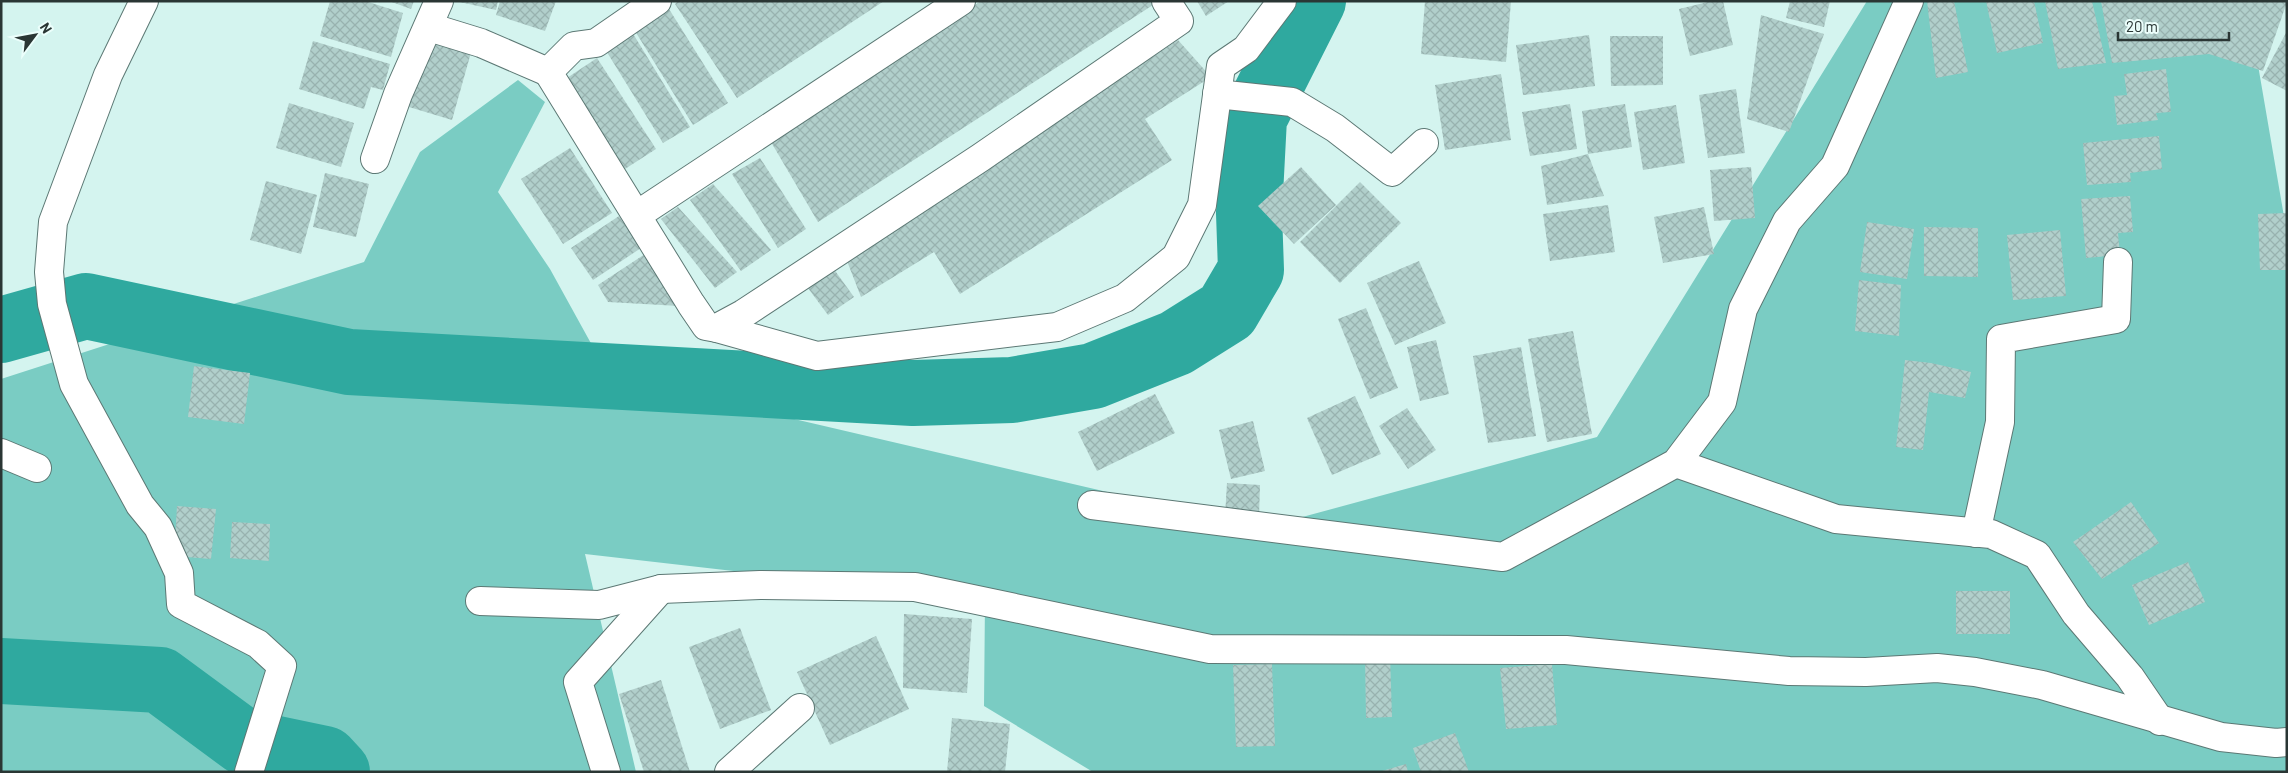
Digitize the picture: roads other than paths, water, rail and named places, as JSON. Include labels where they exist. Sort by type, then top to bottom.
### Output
[{"type":"street","points":[[144,1],[108,75],[54,222],[49,272],[52,304],[74,384],[140,505],[158,527],[179,573],[181,604],[258,644],[282,666],[249,772]]},
{"type":"street","points":[[375,160],[398,94],[430,27],[439,1]]},
{"type":"street","points":[[548,72],[574,46],[596,43],[657,1]]},
{"type":"street","points":[[637,215],[961,1]]},
{"type":"street","points":[[717,328],[743,314],[980,158],[1179,21],[1166,1]]},
{"type":"street","points":[[430,27],[481,43],[548,72],[706,326],[817,356],[1057,327],[1125,298],[1176,257],[1202,205],[1221,66],[1246,49],[1282,1]]},
{"type":"street","points":[[1092,505],[1503,557],[1676,463],[1722,402],[1743,309],[1786,221],[1835,166],[1909,1]]},
{"type":"street","points":[[1217,94],[1292,102],[1335,128],[1392,172],[1424,143]]},
{"type":"street","points":[[1976,533],[2000,422],[2001,340],[2116,319],[2118,262]]},
{"type":"street","points":[[1,453],[37,468]]},
{"type":"street","points":[[1676,463],[1836,520],[1991,534],[2037,555],[2076,614],[2130,677],[2160,720]]},
{"type":"street","points":[[480,601],[599,605],[661,590],[760,585],[915,587],[1210,649],[1566,650],[1789,671],[1866,672],[1937,668],[1975,672],[2042,685],[2221,737],[2276,743],[2287,742]]},
{"type":"street","points":[[606,772],[578,682],[661,590]]},
{"type":"street","points":[[730,772],[800,708]]},
{"type":"waterway","points":[[1,330],[86,306],[349,362],[913,393],[1012,390],[1093,376],[1176,343],[1227,311],[1251,270],[1249,213],[1254,118],[1313,1]]},
{"type":"waterway","points":[[1,671],[160,680],[244,742],[325,759],[337,772]]}]
